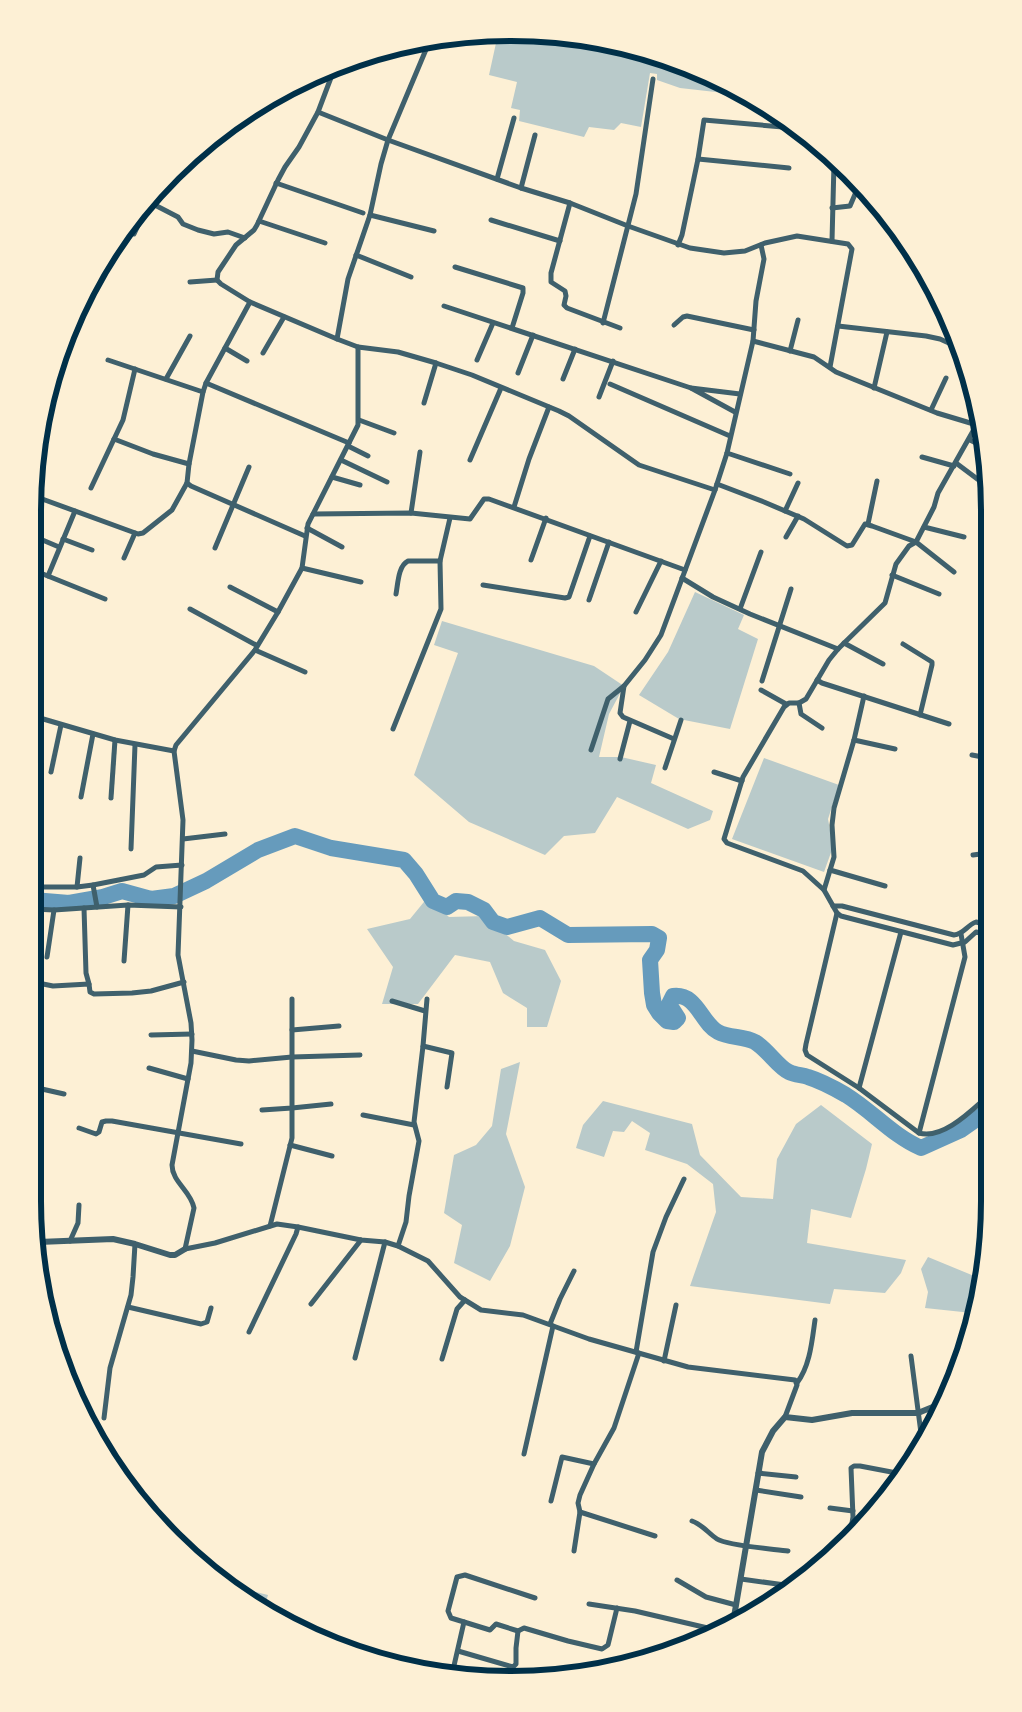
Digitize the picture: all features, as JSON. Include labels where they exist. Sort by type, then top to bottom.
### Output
[{"type":"street","points":[[337,339],[348,279],[370,215],[388,140],[426,49]]},
{"type":"street","points":[[217,280],[218,272],[236,245],[254,230],[259,222],[285,167],[300,147],[318,112],[331,77]]},
{"type":"street","points":[[603,323],[638,184],[652,79]]},
{"type":"street","points":[[318,112],[388,140],[521,188],[570,203],[678,245],[703,251],[724,253],[745,251],[797,236],[848,244],[852,249],[830,367]]},
{"type":"street","points":[[496,179],[514,118]]},
{"type":"street","points":[[678,245],[682,235],[698,159],[702,123],[704,120],[781,127]]},
{"type":"street","points":[[521,188],[536,135]]},
{"type":"street","points":[[698,159],[789,168]]},
{"type":"street","points":[[832,241],[834,170]]},
{"type":"street","points":[[276,184],[363,213]]},
{"type":"street","points":[[832,208],[850,206],[856,192]]},
{"type":"street","points":[[570,203],[551,273],[551,282],[565,291],[564,305],[567,308],[620,328]]},
{"type":"street","points":[[155,205],[178,217],[183,224],[198,230],[214,234],[228,232],[245,238]]},
{"type":"street","points":[[370,215],[434,231]]},
{"type":"street","points":[[491,220],[560,241]]},
{"type":"street","points":[[259,222],[325,243]]},
{"type":"street","points":[[134,234],[138,224]]},
{"type":"street","points":[[592,750],[608,699],[624,686],[645,660],[661,635],[716,487],[727,453],[753,341],[756,301],[764,259],[761,245]]},
{"type":"street","points":[[356,255],[411,277]]},
{"type":"street","points":[[455,268],[523,288],[512,328]]},
{"type":"street","points":[[190,282],[217,280],[250,302],[337,339],[358,346],[398,352],[436,362],[472,375],[569,416],[639,465],[716,487],[786,511],[850,546],[865,524],[916,542],[954,572]]},
{"type":"street","points":[[41,499],[136,533],[143,533],[172,510],[187,483],[189,464],[206,383],[250,302]]},
{"type":"street","points":[[444,306],[691,388],[735,412]]},
{"type":"street","points":[[674,325],[687,316],[754,330]]},
{"type":"street","points":[[263,353],[284,317]]},
{"type":"street","points":[[790,351],[798,320]]},
{"type":"street","points":[[477,360],[493,323]]},
{"type":"street","points":[[838,326],[926,336],[950,343]]},
{"type":"street","points":[[874,388],[887,332]]},
{"type":"street","points":[[518,373],[534,335]]},
{"type":"street","points":[[166,379],[190,336]]},
{"type":"street","points":[[753,341],[814,357],[830,367],[874,388],[931,410],[973,423]]},
{"type":"street","points":[[185,1249],[194,1208],[193,1202],[174,1177],[172,1169],[192,1052],[192,1034],[178,947],[183,839],[181,794],[174,751],[176,745],[255,647],[278,612],[302,568],[305,536],[312,514],[341,460],[359,420],[358,346]]},
{"type":"street","points":[[225,348],[247,361]]},
{"type":"street","points":[[563,379],[575,349]]},
{"type":"street","points":[[108,360],[203,392]]},
{"type":"street","points":[[599,397],[613,361]]},
{"type":"street","points":[[424,403],[436,362]]},
{"type":"street","points":[[91,488],[125,412],[135,369]]},
{"type":"street","points":[[931,410],[946,378]]},
{"type":"street","points":[[206,383],[348,445],[368,456]]},
{"type":"street","points":[[610,384],[730,436]]},
{"type":"street","points":[[470,460],[501,388]]},
{"type":"street","points":[[691,388],[740,394]]},
{"type":"street","points":[[720,404],[724,392]]},
{"type":"street","points":[[514,507],[529,458],[549,407]]},
{"type":"street","points":[[359,420],[394,433]]},
{"type":"street","points":[[761,690],[786,704],[799,703],[806,699],[838,649],[885,602],[896,564],[909,546],[916,542],[934,508],[938,493],[974,431]]},
{"type":"street","points":[[114,440],[189,464]]},
{"type":"street","points":[[970,440],[976,443]]},
{"type":"street","points":[[411,512],[420,452]]},
{"type":"street","points":[[727,453],[790,474]]},
{"type":"street","points":[[922,457],[955,464],[980,481]]},
{"type":"street","points":[[341,460],[387,482]]},
{"type":"street","points":[[214,548],[249,467]]},
{"type":"street","points":[[332,477],[360,485]]},
{"type":"street","points":[[868,524],[877,481]]},
{"type":"street","points":[[187,483],[305,536]]},
{"type":"street","points":[[786,511],[798,483]]},
{"type":"street","points":[[312,514],[411,512],[470,519],[484,499],[546,518],[685,570]]},
{"type":"street","points":[[48,576],[75,511]]},
{"type":"street","points":[[786,537],[798,516]]},
{"type":"street","points":[[393,729],[441,609],[440,561],[450,518]]},
{"type":"street","points":[[531,560],[546,518]]},
{"type":"street","points":[[924,527],[964,537]]},
{"type":"street","points":[[307,528],[342,547]]},
{"type":"street","points":[[124,558],[136,533]]},
{"type":"street","points":[[483,585],[567,598],[572,593],[590,536]]},
{"type":"street","points":[[41,539],[59,547]]},
{"type":"street","points":[[63,539],[92,550]]},
{"type":"street","points":[[589,600],[609,542]]},
{"type":"street","points":[[740,610],[762,552]]},
{"type":"street","points":[[396,594],[404,563],[408,561],[440,561]]},
{"type":"street","points":[[636,612],[661,561]]},
{"type":"street","points":[[302,568],[361,582]]},
{"type":"street","points":[[41,573],[105,599]]},
{"type":"street","points":[[892,574],[939,594]]},
{"type":"street","points":[[682,578],[713,597],[740,610],[838,649]]},
{"type":"street","points":[[230,587],[278,612]]},
{"type":"street","points":[[762,681],[791,589]]},
{"type":"street","points":[[190,609],[255,647],[305,672]]},
{"type":"street","points":[[844,643],[883,664]]},
{"type":"street","points":[[903,644],[932,662],[920,715]]},
{"type":"street","points":[[817,680],[949,724]]},
{"type":"street","points":[[624,686],[620,713],[623,717],[674,739]]},
{"type":"street","points":[[824,890],[835,852],[832,825],[834,808],[854,740],[864,696]]},
{"type":"street","points":[[799,703],[801,714],[822,728]]},
{"type":"street","points":[[786,704],[747,768],[724,837],[725,841],[803,871],[824,890],[836,913],[841,916],[953,945],[963,943],[976,932],[981,933]]},
{"type":"street","points":[[41,718],[135,745],[174,751]]},
{"type":"street","points":[[665,768],[681,720]]},
{"type":"street","points":[[620,759],[630,721]]},
{"type":"street","points":[[51,772],[62,725]]},
{"type":"street","points":[[81,798],[93,734]]},
{"type":"street","points":[[111,798],[115,740]]},
{"type":"street","points":[[854,740],[895,749]]},
{"type":"street","points":[[131,850],[135,745]]},
{"type":"street","points":[[972,755],[981,757]]},
{"type":"street","points":[[714,772],[742,781]]},
{"type":"street","points":[[183,839],[225,834]]},
{"type":"street","points":[[972,855],[981,854]]},
{"type":"street","points":[[77,888],[80,858]]},
{"type":"street","points":[[41,887],[77,888],[144,875],[156,867],[182,865]]},
{"type":"street","points":[[830,870],[886,886]]},
{"type":"street","points":[[93,885],[97,906]]},
{"type":"street","points":[[831,904],[954,936],[961,934],[972,923],[981,923]]},
{"type":"street","points":[[41,909],[128,905],[181,905]]},
{"type":"street","points":[[124,961],[128,905]]},
{"type":"street","points":[[84,908],[86,974],[90,992],[94,994],[142,992],[184,982]]},
{"type":"street","points":[[47,957],[54,910]]},
{"type":"street","points":[[836,913],[805,1050],[807,1055],[859,1088],[919,1133],[930,1134],[956,1124],[981,1102]]},
{"type":"street","points":[[859,1088],[901,932]]},
{"type":"street","points":[[919,1133],[965,957],[961,934]]},
{"type":"street","points":[[41,984],[53,986],[88,984]]},
{"type":"street","points":[[398,1246],[406,1222],[420,1141],[414,1125],[426,999]]},
{"type":"street","points":[[270,1226],[290,1145],[292,1000]]},
{"type":"street","points":[[392,1001],[425,1011]]},
{"type":"street","points":[[292,1030],[339,1026]]},
{"type":"street","points":[[151,1035],[192,1034]]},
{"type":"street","points":[[423,1046],[452,1052],[446,1087]]},
{"type":"street","points":[[192,1052],[249,1061],[292,1057],[360,1056]]},
{"type":"street","points":[[150,1068],[188,1079]]},
{"type":"street","points":[[41,1089],[64,1094]]},
{"type":"street","points":[[262,1110],[331,1104]]},
{"type":"street","points":[[363,1115],[414,1125]]},
{"type":"street","points":[[78,1128],[97,1134],[102,1122],[106,1121],[241,1144]]},
{"type":"street","points":[[290,1145],[332,1156]]},
{"type":"street","points":[[574,1551],[580,1512],[578,1498],[614,1428],[637,1352],[653,1252],[666,1217],[684,1179]]},
{"type":"street","points":[[70,1241],[78,1223],[79,1205]]},
{"type":"street","points":[[43,1242],[107,1239],[135,1244],[175,1255],[185,1249],[215,1243],[270,1226],[284,1224],[361,1240],[385,1242],[398,1246],[428,1262],[465,1300],[481,1310],[523,1315],[589,1338],[688,1367],[787,1378],[795,1380],[797,1383]]},
{"type":"street","points":[[249,1332],[298,1227]]},
{"type":"street","points":[[311,1304],[361,1240]]},
{"type":"street","points":[[355,1358],[385,1242]]},
{"type":"street","points":[[104,1418],[110,1368],[128,1307],[133,1277],[135,1244]]},
{"type":"street","points":[[524,1454],[551,1325],[560,1299],[574,1271]]},
{"type":"street","points":[[442,1359],[457,1309],[465,1300]]},
{"type":"street","points":[[664,1361],[676,1305]]},
{"type":"street","points":[[128,1307],[201,1324],[206,1322],[211,1308]]},
{"type":"street","points":[[735,1614],[762,1452],[773,1431],[785,1417],[797,1383],[801,1378],[810,1352],[815,1320]]},
{"type":"street","points":[[911,1356],[921,1431]]},
{"type":"street","points":[[785,1417],[812,1420],[852,1413],[918,1413],[933,1407]]},
{"type":"street","points":[[551,1501],[562,1456],[594,1464]]},
{"type":"street","points":[[851,1524],[851,1468],[860,1466],[894,1473]]},
{"type":"street","points":[[758,1473],[796,1477]]},
{"type":"street","points":[[756,1490],[801,1498]]},
{"type":"street","points":[[830,1508],[852,1511]]},
{"type":"street","points":[[580,1512],[655,1536]]},
{"type":"street","points":[[692,1521],[699,1524],[718,1540],[745,1546],[788,1550]]},
{"type":"street","points":[[535,1598],[482,1580],[460,1575],[457,1577],[448,1611],[452,1618],[490,1630],[496,1624],[518,1631],[524,1628],[568,1641],[604,1648],[608,1646],[617,1608]]},
{"type":"street","points":[[677,1580],[706,1597],[736,1605]]},
{"type":"street","points":[[741,1580],[782,1585]]},
{"type":"street","points":[[589,1604],[617,1608],[707,1628]]},
{"type":"street","points":[[454,1667],[464,1622]]},
{"type":"street","points":[[458,1651],[513,1667],[516,1664],[518,1631]]},
{"type":"shaded area","points":[[496,41],[542,42],[603,50],[633,57],[691,77],[725,93],[680,88],[657,80],[657,74],[650,73],[641,127],[621,123],[614,130],[589,127],[584,137],[519,121],[520,110],[511,108],[517,82],[489,75]]},
{"type":"shaded area","points":[[695,592],[744,615],[738,629],[758,639],[730,729],[679,719],[639,695],[668,652]]},
{"type":"shaded area","points":[[442,621],[594,666],[624,686],[609,714],[599,757],[621,757],[656,765],[651,783],[713,811],[710,820],[688,829],[617,797],[595,833],[564,836],[545,855],[469,822],[414,775],[458,653],[434,645]]},
{"type":"shaded area","points":[[764,758],[839,785],[828,819],[833,847],[824,872],[732,839]]},
{"type":"shaded area","points":[[428,897],[449,917],[484,916],[514,941],[545,950],[561,981],[547,1027],[527,1027],[527,1008],[503,993],[490,962],[455,955],[418,1004],[382,1004],[393,967],[367,929],[410,919]]},
{"type":"shaded area","points":[[520,1062],[506,1134],[525,1187],[510,1246],[490,1281],[454,1263],[462,1225],[444,1213],[454,1155],[476,1145],[492,1126],[501,1069]]},
{"type":"shaded area","points":[[603,1101],[692,1124],[700,1155],[741,1197],[773,1199],[777,1159],[796,1124],[821,1105],[872,1144],[851,1218],[811,1209],[807,1243],[906,1260],[901,1273],[885,1293],[834,1289],[830,1304],[690,1286],[716,1212],[713,1184],[687,1164],[645,1150],[650,1133],[632,1121],[624,1132],[613,1131],[604,1157],[576,1148],[583,1125]]},
{"type":"shaded area","points":[[928,1257],[975,1276],[967,1313],[925,1308],[928,1292],[921,1269]]},
{"type":"shaded area","points":[[246,1589],[268,1595],[266,1602]]},
{"type":"waterway","points":[[41,901],[69,903],[103,897],[122,891],[151,899],[174,896],[206,881],[258,850],[295,836],[331,848],[404,860],[416,874],[433,901],[447,907],[456,901],[468,902],[484,910],[493,922],[507,927],[540,918],[568,935],[652,934],[659,938],[657,950],[650,960],[654,1005],[667,1021],[674,1022],[678,1018],[669,1004],[673,996],[681,996],[688,999],[712,1028],[718,1032],[755,1042],[785,1070],[806,1076],[841,1092],[856,1101],[901,1137],[921,1148],[961,1130],[981,1116]]}]
